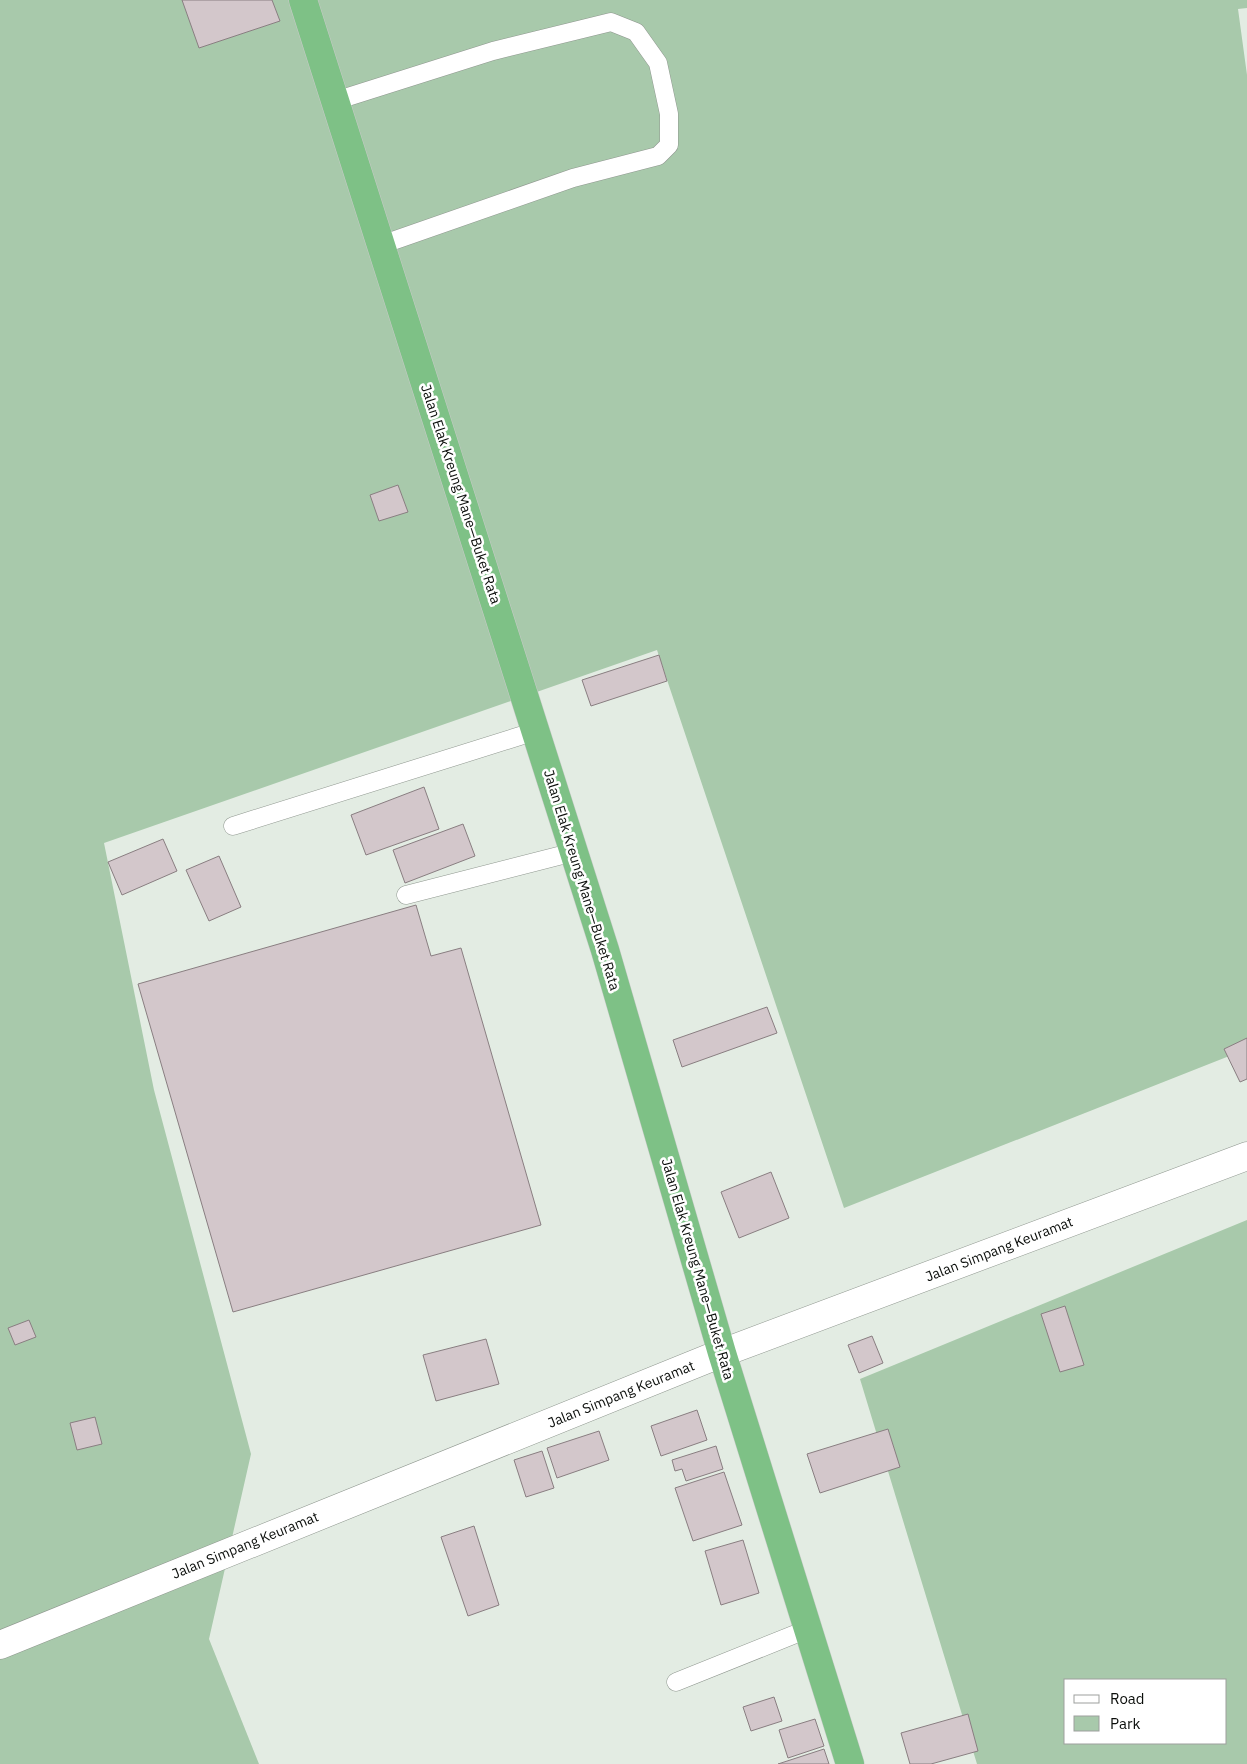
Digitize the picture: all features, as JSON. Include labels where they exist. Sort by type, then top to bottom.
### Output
[{"type":"highway","name":"Jalan Elak Kreung Mane—Buket Rata","points":[[303,0],[605,950],[722,1353],[850,1764]]},
{"type":"main road","name":"Jalan Simpang Keuramat","points":[[0,1645],[722,1353],[1247,1156]]},
{"type":"lane","points":[[336,102],[493,51],[610,22],[636,32],[658,62],[669,114],[670,145],[658,156],[573,178],[381,245]]},
{"type":"lane","points":[[233,826],[536,731]]},
{"type":"lane","points":[[406,894],[574,852]]},
{"type":"lane","points":[[676,1682],[808,1629]]},
{"type":"green space","points":[[0,0],[1247,0],[1247,8],[1238,9],[1247,75],[1247,1049],[844,1208],[657,650],[104,843],[154,1090],[251,1454],[209,1639],[259,1764],[0,1764]]},
{"type":"green space","points":[[1247,1220],[1247,1764],[977,1764],[860,1379]]},
{"type":"building","points":[[182,0],[272,0],[280,21],[199,48]]},
{"type":"building","points":[[398,485],[408,512],[379,521],[370,495]]},
{"type":"building","points":[[659,655],[667,681],[591,706],[582,680]]},
{"type":"building","points":[[424,787],[439,829],[366,855],[351,815]]},
{"type":"building","points":[[463,824],[475,856],[405,883],[393,850]]},
{"type":"building","points":[[163,839],[177,871],[122,895],[108,862]]},
{"type":"building","points":[[219,856],[241,907],[209,921],[186,870]]},
{"type":"building","points":[[416,905],[431,956],[461,948],[541,1225],[233,1312],[138,984]]},
{"type":"building","points":[[767,1007],[777,1033],[682,1067],[673,1040]]},
{"type":"building","points":[[1247,1038],[1247,1079],[1240,1082],[1224,1049]]},
{"type":"building","points":[[771,1172],[789,1218],[739,1238],[721,1192]]},
{"type":"building","points":[[1065,1306],[1084,1365],[1060,1372],[1041,1314]]},
{"type":"building","points":[[29,1320],[36,1337],[15,1345],[8,1328]]},
{"type":"building","points":[[872,1336],[883,1363],[859,1373],[848,1345]]},
{"type":"building","points":[[486,1339],[499,1384],[436,1401],[423,1355]]},
{"type":"building","points":[[697,1410],[707,1440],[661,1456],[651,1426]]},
{"type":"building","points":[[95,1417],[102,1444],[77,1450],[70,1423]]},
{"type":"building","points":[[888,1429],[900,1467],[820,1493],[807,1454]]},
{"type":"building","points":[[599,1431],[609,1460],[557,1478],[547,1448]]},
{"type":"building","points":[[716,1446],[723,1469],[686,1481],[682,1469],[675,1471],[672,1460]]},
{"type":"building","points":[[542,1451],[554,1488],[526,1497],[514,1460]]},
{"type":"building","points":[[724,1472],[742,1525],[693,1541],[675,1488]]},
{"type":"building","points":[[474,1526],[499,1605],[468,1616],[441,1537]]},
{"type":"building","points":[[743,1540],[759,1593],[721,1605],[705,1551]]},
{"type":"building","points":[[774,1697],[782,1721],[751,1731],[743,1707]]},
{"type":"building","points":[[968,1714],[978,1751],[931,1764],[910,1764],[901,1733]]},
{"type":"building","points":[[815,1719],[824,1746],[788,1758],[779,1730]]},
{"type":"building","points":[[824,1749],[829,1764],[778,1764]]}]
